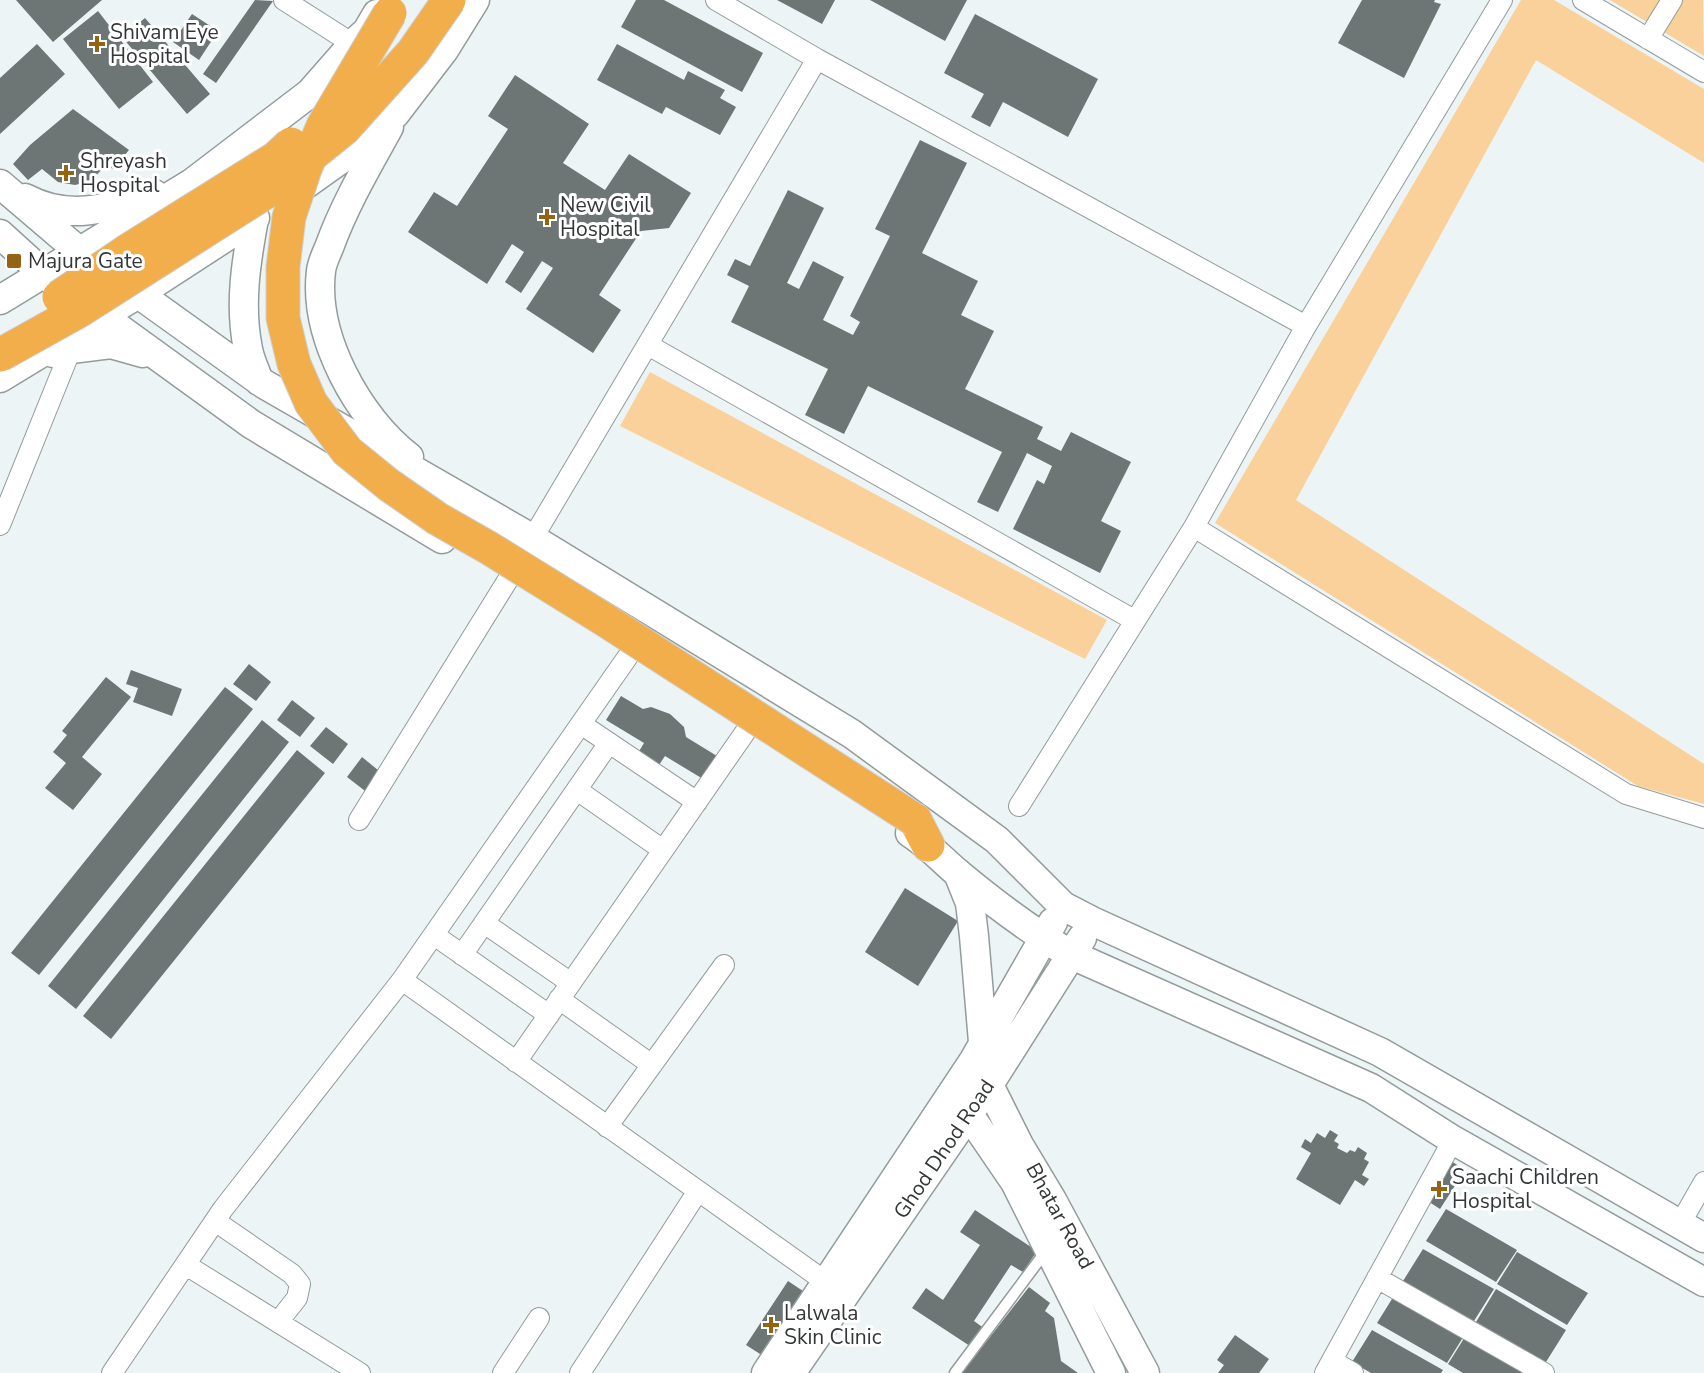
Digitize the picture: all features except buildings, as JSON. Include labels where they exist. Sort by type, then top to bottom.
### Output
[{"type":"highway","points":[[398,0],[323,126],[305,169],[289,217],[283,267],[283,318],[294,363],[311,403],[346,451],[438,519],[605,620],[922,832]]},
{"type":"highway","points":[[0,331],[57,298],[130,249],[276,158],[378,68],[425,0]]},
{"type":"highway","points":[[16,357],[79,311],[266,192],[344,129],[414,52],[449,0]]},
{"type":"street","points":[[285,0],[353,44]]},
{"type":"street","points":[[0,300],[192,183],[310,93],[353,44],[368,31],[384,0]]},
{"type":"street","points":[[464,500],[398,448],[366,412],[336,360],[322,315],[321,270],[339,219],[395,114],[444,50],[475,0]]},
{"type":"street","points":[[716,0],[817,59],[1306,326]]},
{"type":"street","points":[[1018,806],[1194,527],[1306,326],[1502,0]]},
{"type":"street","points":[[1583,0],[1704,72]]},
{"type":"street","points":[[1648,39],[1672,0]]},
{"type":"street","points":[[359,820],[509,578],[817,59]]},
{"type":"street","points":[[0,378],[16,357],[101,316],[254,219],[341,159],[395,114]]},
{"type":"street","points":[[0,183],[28,200],[76,212],[104,209],[192,183]]},
{"type":"street","points":[[0,183],[80,252],[259,381],[532,539],[852,734],[997,840],[1063,906],[1380,1052],[1692,1231],[1704,1182]]},
{"type":"street","points":[[254,219],[246,263],[243,303],[248,351],[259,381]]},
{"type":"street","points":[[0,234],[44,274],[251,424],[631,652],[748,728],[922,832],[958,873],[1044,939],[1072,956],[1371,1088],[1453,1140],[1704,1282]]},
{"type":"street","points":[[16,357],[111,344],[143,352],[165,361]]},
{"type":"street","points":[[648,345],[1134,620]]},
{"type":"street","points":[[0,525],[71,349]]},
{"type":"street","points":[[1194,527],[1626,794],[1704,818]]},
{"type":"street","points":[[112,1373],[215,1221],[402,980],[631,652]]},
{"type":"street","points":[[581,724],[697,802]]},
{"type":"street","points":[[516,1062],[748,728]]},
{"type":"street","points":[[462,955],[609,742]]},
{"type":"street","points":[[577,790],[663,850]]},
{"type":"street","name":"Bhatar Road","points":[[958,873],[969,903],[973,926],[979,1051],[1014,1157],[1052,1200],[1145,1373]]},
{"type":"street","points":[[766,1373],[825,1282],[961,1102],[979,1051],[1063,906]]},
{"type":"street","name":"Ghod Dhod Road","points":[[791,1373],[940,1156],[961,1102],[990,1083],[1092,921]]},
{"type":"street","points":[[484,923],[571,982]]},
{"type":"street","points":[[434,935],[462,955],[652,1065]]},
{"type":"street","points":[[607,1126],[724,965]]},
{"type":"street","points":[[1194,1010],[1210,975]]},
{"type":"street","points":[[402,980],[825,1282]]},
{"type":"street","points":[[1023,1031],[1015,1056],[1010,1084],[1014,1157],[1048,1249],[1111,1373]]},
{"type":"street","points":[[961,1102],[1014,1157]]},
{"type":"street","points":[[1353,1373],[1329,1367],[1453,1140]]},
{"type":"street","points":[[940,1156],[964,1152],[987,1158],[1014,1157]]},
{"type":"street","points":[[1582,1213],[1599,1178]]},
{"type":"street","points":[[580,1373],[698,1191]]},
{"type":"street","points":[[215,1221],[292,1274],[300,1284],[297,1298],[278,1322]]},
{"type":"street","points":[[186,1264],[360,1373]]},
{"type":"street","points":[[1377,1278],[1544,1373]]},
{"type":"street","points":[[502,1373],[539,1318]]},
{"type":"lane","points":[[955,1373],[1048,1249]]},
{"type":"shaded area","points":[[1521,0],[1554,0],[1704,89],[1704,163],[1536,60],[1296,500],[1704,764],[1704,804],[1638,786],[1215,523]]},
{"type":"shaded area","points":[[1610,0],[1703,0],[1704,56]]},
{"type":"shaded area","points":[[650,372],[1107,620],[1085,659],[620,426]]},
{"type":"place","name":"Shivam Eye Hospital","points":[[97,44]]},
{"type":"place","name":"Shreyash Hospital","points":[[66,173]]},
{"type":"place","name":"New Civil Hospital","points":[[547,217]]},
{"type":"place","name":"Majura Gate","points":[[14,261]]},
{"type":"place","name":"Saachi Children Hospital","points":[[1439,1189]]},
{"type":"place","name":"Lalwala Skin Clinic","points":[[771,1325]]}]
